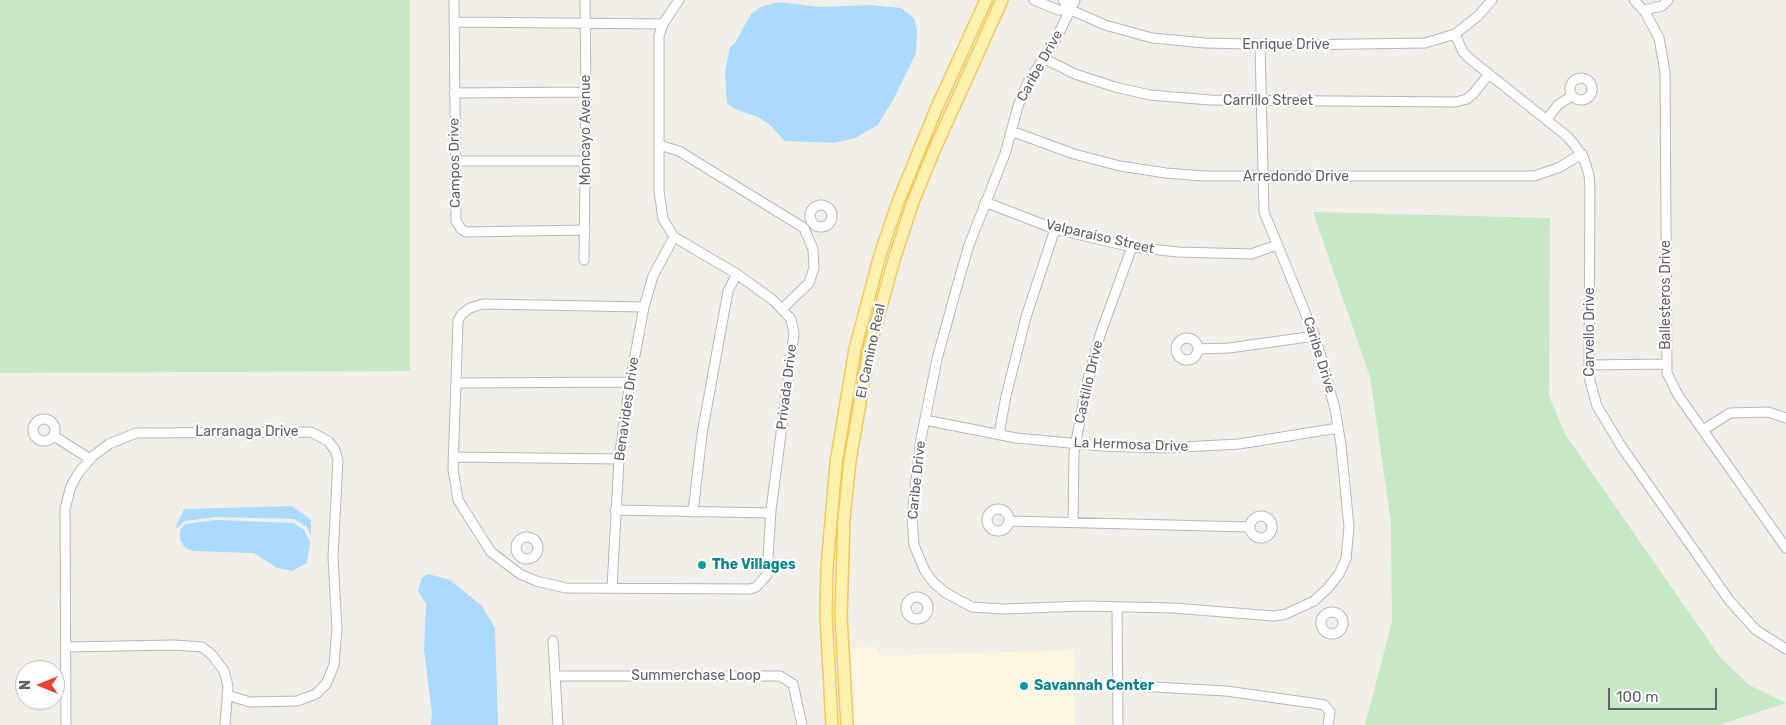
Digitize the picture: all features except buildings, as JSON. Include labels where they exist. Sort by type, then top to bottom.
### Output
[{"type":"main road","name":"El Camino Real","points":[[832,725],[826,615],[829,534],[842,417],[854,349],[874,274],[898,202],[937,107],[986,0]]},
{"type":"main road","name":"El Camino Real","points":[[847,725],[841,615],[844,519],[852,445],[869,350],[883,297],[913,202],[1002,0]]},
{"type":"street","name":"Campos Drive","points":[[454,0],[456,221],[461,229],[466,232],[585,230]]},
{"type":"street","name":"Moncayo Avenue","points":[[584,260],[586,161],[585,0]]},
{"type":"street","points":[[674,237],[665,224],[662,212],[659,145],[659,36],[663,24],[679,0]]},
{"type":"street","name":"Enrique Drive","points":[[1034,0],[1058,10],[1071,10],[1105,25],[1152,38],[1205,44],[1260,45],[1416,44],[1454,34],[1478,16],[1492,0]]},
{"type":"street","name":"Enrique Drive","points":[[1063,0],[1071,10]]},
{"type":"street","name":"Caribe Drive","points":[[1075,0],[1054,43],[1023,92],[1011,130],[1006,154],[985,202],[946,322],[925,420],[914,497],[912,533],[919,558],[938,586],[959,601],[986,609],[1117,608],[1202,610],[1274,616],[1286,614],[1314,601],[1339,574],[1346,559],[1348,544],[1348,504],[1338,428],[1315,336],[1295,283],[1277,246],[1264,212],[1260,45]]},
{"type":"street","name":"Ballesteros Drive","points":[[1640,4],[1662,6],[1668,0]]},
{"type":"street","name":"Ballesteros Drive","points":[[1640,4],[1659,38],[1665,72],[1665,364],[1670,383],[1786,548]]},
{"type":"street","points":[[454,22],[663,24]]},
{"type":"street","name":"Carvello Drive","points":[[1454,34],[1463,52],[1568,137],[1582,154],[1587,165],[1590,188],[1589,365],[1590,382],[1597,406],[1621,446],[1728,600],[1756,630],[1786,649]]},
{"type":"street","name":"Carrillo Street","points":[[1043,58],[1075,74],[1150,95],[1210,100],[1456,102],[1467,99],[1473,94],[1489,74]]},
{"type":"street","points":[[454,93],[586,92]]},
{"type":"street","points":[[1546,120],[1559,104],[1572,96]]},
{"type":"street","name":"Arredondo Drive","points":[[1011,130],[1074,154],[1136,169],[1187,175],[1262,177],[1534,176],[1558,168],[1582,154]]},
{"type":"street","points":[[659,145],[679,151],[808,226],[813,249],[813,274],[809,283],[782,309]]},
{"type":"street","points":[[455,161],[586,161]]},
{"type":"street","name":"Valparaiso Street","points":[[985,202],[1055,229],[1132,247],[1178,252],[1251,254],[1277,246]]},
{"type":"street","points":[[999,434],[1006,396],[1026,317],[1055,229]]},
{"type":"street","name":"Privada Drive","points":[[644,307],[483,304],[470,308],[461,315],[458,321],[452,469],[458,500],[491,552],[520,574],[554,586],[750,590],[756,587],[767,575],[771,513],[794,334],[791,319],[782,309],[737,274],[674,237]]},
{"type":"street","name":"Benavides Drive","points":[[612,588],[619,459],[630,382],[644,307],[653,276],[674,237]]},
{"type":"street","name":"Castillo Drive","points":[[1073,522],[1075,444],[1086,387],[1100,335],[1132,247]]},
{"type":"street","points":[[693,512],[702,434],[728,291],[737,274]]},
{"type":"street","points":[[1198,349],[1229,348],[1315,336]]},
{"type":"street","points":[[1589,365],[1665,364]]},
{"type":"street","points":[[456,382],[630,382]]},
{"type":"street","points":[[1703,430],[1730,413],[1768,412],[1786,418]]},
{"type":"street","name":"La Hermosa Drive","points":[[925,420],[999,434],[1075,444],[1163,448],[1202,447],[1282,438],[1338,428]]},
{"type":"street","name":"Larranaga Drive","points":[[66,725],[65,509],[71,486],[90,459],[109,444],[136,433],[311,432],[328,441],[335,450],[338,460],[333,557],[337,629],[334,665],[326,684],[316,694],[297,701],[250,702],[227,695]]},
{"type":"street","points":[[54,436],[90,459]]},
{"type":"street","points":[[453,457],[619,459]]},
{"type":"street","points":[[615,510],[771,513]]},
{"type":"street","points":[[1009,521],[1250,527]]},
{"type":"street","points":[[509,566],[518,555]]},
{"type":"street","points":[[926,600],[938,586]]},
{"type":"street","points":[[1314,601],[1325,615]]},
{"type":"street","points":[[1117,608],[1118,725]]},
{"type":"street","points":[[553,641],[558,725]]},
{"type":"street","points":[[66,647],[174,645],[202,647],[212,655],[224,671],[228,686],[225,725]]},
{"type":"street","name":"Summerchase Loop","points":[[555,676],[780,676],[793,684],[802,725]]},
{"type":"street","points":[[1118,685],[1226,691],[1319,704],[1324,705],[1330,712],[1328,725]]},
{"type":"shaded area","points":[[876,647],[878,654],[882,656],[1074,650],[1074,725],[856,725],[851,648]]},
{"type":"green space","points":[[0,0],[410,0],[410,371],[0,373]]},
{"type":"green space","points":[[1313,212],[1550,218],[1549,396],[1565,434],[1720,657],[1749,685],[1786,703],[1719,725],[1365,725],[1392,622],[1391,522],[1370,377]]},
{"type":"water","points":[[778,2],[820,7],[870,5],[901,8],[914,18],[917,30],[916,53],[894,98],[878,125],[855,138],[834,143],[785,141],[769,124],[758,117],[735,109],[727,103],[725,72],[730,47],[735,43],[751,14],[761,7]]},
{"type":"water","points":[[292,506],[311,520],[311,536],[307,527],[294,519],[216,517],[185,521],[177,528],[176,526],[184,509]]},
{"type":"water","points":[[216,520],[294,523],[304,530],[310,542],[307,563],[292,571],[277,568],[254,553],[193,551],[185,548],[180,540],[180,530],[185,524]]},
{"type":"water","points":[[428,574],[450,580],[482,606],[495,628],[498,725],[431,725],[432,713],[424,650],[426,604],[418,591],[422,578]]},
{"type":"place","name":"The Villages","points":[[702,565]]},
{"type":"place","name":"Savannah Center","points":[[1024,686]]}]
